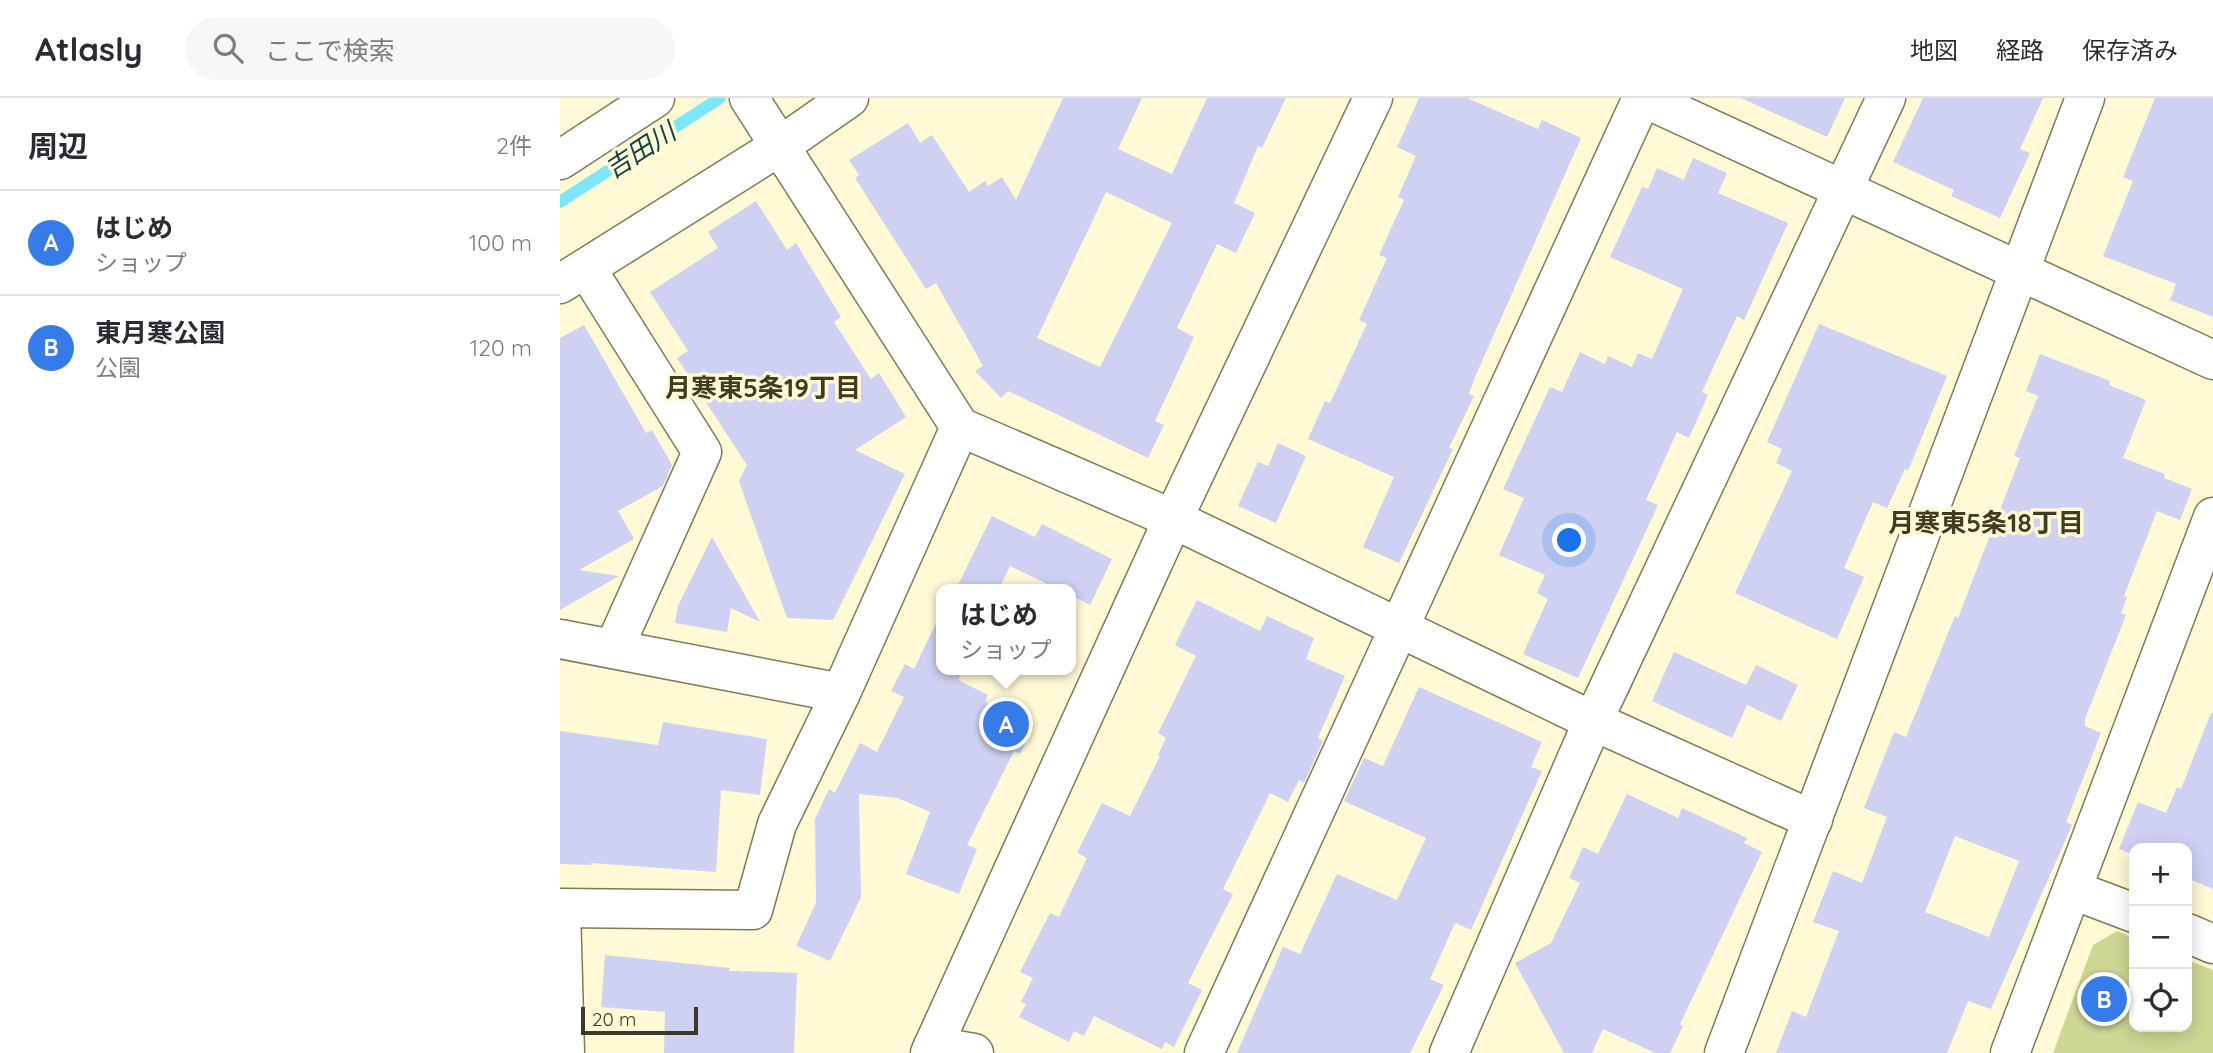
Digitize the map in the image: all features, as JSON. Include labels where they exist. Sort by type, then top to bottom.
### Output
[{"type":"street","points":[[560,160],[655,98]]},
{"type":"street","points":[[614,648],[702,452],[573,276],[766,124],[849,98]]},
{"type":"street","points":[[974,1053],[931,1049],[1173,519],[1373,98]]},
{"type":"street","points":[[1204,1053],[1643,98],[2213,360]]},
{"type":"street","points":[[1449,1053],[1593,721],[1886,98]]},
{"type":"street","points":[[1724,1053],[2085,98]]},
{"type":"street","points":[[766,124],[960,427],[1173,519],[1593,721],[1813,820]]},
{"type":"street","points":[[565,1053],[561,908],[754,910],[777,824],[841,693],[960,427]]},
{"type":"street","points":[[2010,1053],[2213,517]]},
{"type":"street","points":[[560,639],[841,693]]},
{"type":"street","points":[[2073,890],[2129,911]]},
{"type":"street","points":[[2192,935],[2213,944]]},
{"type":"green space","points":[[2117,931],[2129,936],[2129,1032],[2192,1032],[2192,962],[2213,970],[2213,1053],[2053,1053],[2093,945]]},
{"type":"building","points":[[1063,98],[1142,98],[1118,149],[1172,174],[1207,98],[1286,98],[1262,148],[1258,146],[1234,203],[1255,213],[1236,253],[1217,244],[1177,328],[1194,337],[1155,421],[1164,425],[1148,458],[1008,391],[1001,398],[975,371],[983,366],[936,283],[926,289],[855,178],[859,175],[849,160],[908,123],[920,143],[932,135],[969,192],[985,181],[988,186],[1002,177],[1016,200]],"holes":[[[1106,192],[1172,223],[1100,367],[1037,338]]]},
{"type":"building","points":[[1419,98],[1467,98],[1538,129],[1542,120],[1581,138],[1475,377],[1469,394],[1474,396],[1449,448],[1453,449],[1399,563],[1363,547],[1394,477],[1308,439],[1325,401],[1330,403],[1367,324],[1359,320],[1387,258],[1379,255],[1404,200],[1398,197],[1416,156],[1397,147]]},
{"type":"building","points":[[1741,98],[1845,98],[1827,137]]},
{"type":"building","points":[[1923,98],[2043,98],[2020,149],[2030,153],[2000,218],[1951,196],[1954,190],[1893,162]]},
{"type":"building","points":[[2155,98],[2213,98],[2213,317],[2170,300],[2176,284],[2103,256],[2133,181],[2123,177]]},
{"type":"building","points":[[1693,158],[1727,173],[1718,193],[1788,223],[1744,320],[1737,316],[1702,392],[1708,395],[1689,438],[1677,432],[1646,500],[1658,505],[1578,678],[1523,654],[1548,599],[1537,593],[1545,575],[1499,555],[1524,498],[1503,489],[1550,387],[1562,392],[1580,352],[1605,364],[1608,356],[1632,367],[1638,353],[1652,359],[1683,289],[1610,257],[1642,187],[1648,189],[1657,168],[1684,180]]},
{"type":"building","points":[[756,201],[787,250],[796,243],[841,317],[834,322],[871,379],[879,373],[906,417],[855,450],[905,474],[833,620],[787,618],[739,481],[747,465],[677,358],[688,351],[650,292],[718,248],[708,232]]},
{"type":"building","points":[[1819,324],[1947,376],[1908,471],[1905,469],[1887,508],[1873,502],[1844,568],[1864,577],[1837,639],[1735,593],[1792,471],[1776,463],[1782,449],[1767,442]]},
{"type":"building","points":[[584,325],[646,433],[652,430],[672,465],[663,486],[618,511],[634,539],[579,570],[619,576],[560,610],[560,338]]},
{"type":"building","points":[[2040,354],[2110,381],[2109,385],[2146,400],[2123,458],[2165,474],[2164,478],[2192,489],[2180,520],[2157,511],[2124,596],[2127,597],[2121,613],[2126,615],[2085,719],[2085,726],[2101,733],[2066,822],[2072,825],[1991,1009],[1968,1001],[1947,1053],[1776,1053],[1792,1011],[1806,1017],[1839,931],[1813,922],[1833,871],[1862,883],[1887,817],[1864,808],[1894,732],[1906,737],[1955,616],[1958,618],[2020,458],[2014,456],[2038,396],[2026,391]],"holes":[[[1955,836],[2019,861],[1989,937],[1925,912]]]},
{"type":"building","points":[[1278,443],[1306,456],[1276,523],[1238,506],[1258,462],[1268,466]]},
{"type":"building","points":[[992,516],[1035,537],[1042,524],[1112,559],[1090,605],[1076,598],[1076,584],[1048,584],[1010,566],[1001,584],[958,584]]},
{"type":"building","points":[[712,537],[760,622],[731,608],[727,632],[675,623],[678,606]]},
{"type":"building","points":[[1197,600],[1260,631],[1267,616],[1314,638],[1306,659],[1345,676],[1318,738],[1323,741],[1304,783],[1299,780],[1288,802],[1270,793],[1223,889],[1233,894],[1188,983],[1202,990],[1174,1047],[1165,1042],[1162,1049],[1094,1016],[1084,1036],[1074,1031],[1069,1042],[1019,1017],[1026,1004],[1021,1002],[1033,978],[1020,972],[1050,913],[1059,917],[1087,858],[1077,853],[1102,803],[1130,816],[1160,756],[1158,755],[1166,738],[1158,733],[1196,656],[1175,645]]},
{"type":"building","points":[[936,623],[936,675],[960,675],[958,680],[988,695],[985,702],[1034,726],[1020,754],[1014,751],[967,845],[977,849],[959,894],[906,874],[930,812],[898,798],[859,794],[861,897],[830,961],[796,946],[816,903],[815,819],[829,789],[835,793],[860,743],[877,752],[904,697],[891,691],[905,664],[914,669]]},
{"type":"building","points":[[1674,652],[1746,685],[1756,665],[1798,685],[1781,721],[1747,705],[1732,738],[1652,701]]},
{"type":"building","points":[[1419,687],[1542,742],[1531,767],[1542,771],[1471,930],[1455,923],[1430,979],[1444,985],[1410,1053],[1237,1053],[1283,947],[1300,954],[1337,874],[1397,900],[1426,838],[1344,801],[1364,758],[1383,766]]},
{"type":"building","points":[[2213,713],[2213,889],[2192,880],[2192,843],[2129,843],[2129,853],[2119,849],[2138,802],[2166,813],[2177,787],[2181,789]]},
{"type":"building","points":[[663,722],[767,739],[760,795],[721,790],[716,872],[591,863],[560,864],[560,731],[658,745]]},
{"type":"building","points":[[1627,794],[1678,818],[1682,808],[1747,838],[1744,843],[1762,852],[1680,1024],[1683,1026],[1670,1053],[1655,1053],[1603,1029],[1592,1053],[1564,1053],[1515,963],[1551,943],[1580,883],[1569,878],[1583,847],[1598,854]]},
{"type":"building","points":[[605,955],[730,968],[729,971],[742,971],[741,975],[743,971],[797,973],[794,1053],[664,1053],[665,1012],[601,1007]]},
{"type":"waterway","name":"吉田川","points":[[560,202],[720,98]]},
{"type":"place","name":"はじめ","points":[[1006,724]]},
{"type":"place","name":"東月寒公園","points":[[2104,999]]},
{"type":"district","name":"月寒東5条19丁目","points":[[763,387]]},
{"type":"district","name":"月寒東5条18丁目","points":[[1986,522]]}]
